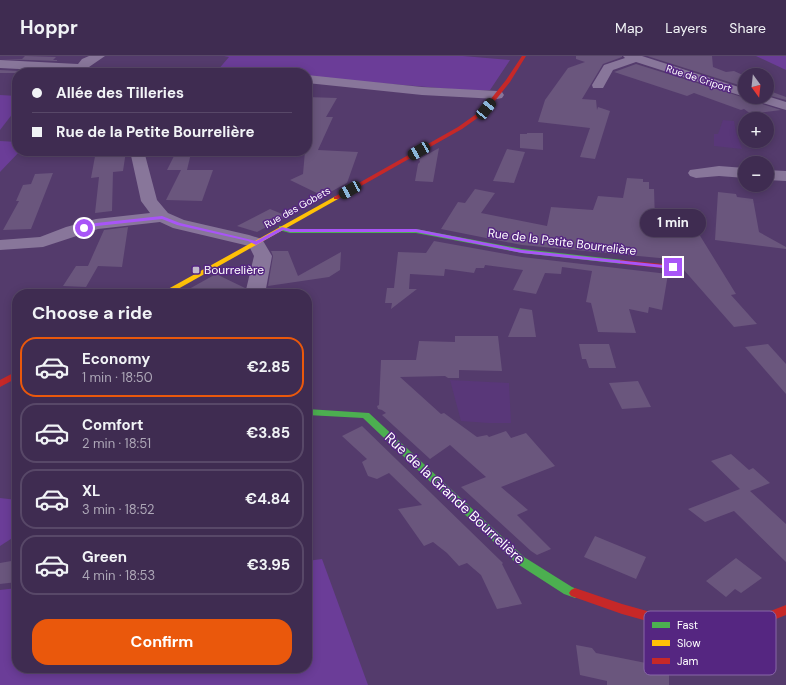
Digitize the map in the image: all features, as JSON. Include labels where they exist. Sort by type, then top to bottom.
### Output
[{"type":"main road","name":"Rue des Gobets","points":[[173,289],[460,128],[484,111],[508,81],[524,56]]},
{"type":"main road","name":"Rue de la Petite Bourrelière","points":[[282,228],[290,231],[416,230],[522,251],[673,267]]},
{"type":"main road","points":[[0,384],[12,377]]},
{"type":"main road","name":"Rue de la Grande Bourrelière","points":[[312,412],[366,415],[520,560],[568,591],[644,615]]},
{"type":"main road","name":"Rue de la Grande Bourrelière","points":[[776,614],[786,610]]},
{"type":"street","points":[[85,68],[86,62],[99,56]]},
{"type":"street","points":[[598,85],[608,68],[633,57]]},
{"type":"street","name":"Rue de Criport","points":[[633,57],[738,91]]},
{"type":"street","points":[[0,64],[49,68]]},
{"type":"street","points":[[312,79],[497,96]]},
{"type":"street","points":[[774,102],[786,106]]},
{"type":"street","points":[[138,156],[149,202],[162,217],[179,224],[250,240],[256,243],[263,256],[256,289]]},
{"type":"street","points":[[696,173],[719,171],[738,172]]},
{"type":"street","points":[[774,175],[786,176]]},
{"type":"street","points":[[0,245],[43,242],[96,224],[162,217]]},
{"type":"shaded area","points":[[224,56],[463,56],[510,60],[490,90],[475,91],[312,77],[312,68],[220,68],[229,57]]},
{"type":"shaded area","points":[[756,56],[786,56],[786,70]]},
{"type":"shaded area","points":[[0,95],[12,96],[12,114],[0,130]]},
{"type":"shaded area","points":[[723,120],[734,121],[738,138],[738,148],[742,149],[714,146],[714,134],[718,134]]},
{"type":"shaded area","points":[[0,141],[12,142],[12,156],[15,156],[0,172]]},
{"type":"shaded area","points":[[450,380],[509,383],[511,423],[461,421]]},
{"type":"shaded area","points":[[0,498],[12,499],[12,538],[0,546]]},
{"type":"shaded area","points":[[322,559],[368,685],[0,685],[0,590],[12,589],[12,673],[312,673],[312,560]]},
{"type":"building","points":[[25,56],[56,57],[53,60],[57,61],[0,59],[22,59]]},
{"type":"building","points":[[576,56],[622,56],[603,64],[582,99],[596,100],[597,110],[598,107],[610,111],[595,159],[580,157],[590,128],[538,122],[545,100],[568,68],[585,62],[576,59]]},
{"type":"building","points":[[647,56],[712,56],[713,67],[726,72],[734,71],[738,73],[738,85]]},
{"type":"building","points":[[636,64],[738,96],[738,104],[762,104],[781,110],[748,112],[744,109],[741,110],[694,93],[687,96],[614,72]]},
{"type":"building","points":[[0,70],[12,71],[12,73],[0,73]]},
{"type":"building","points":[[774,93],[786,97],[786,100],[774,97]]},
{"type":"building","points":[[312,97],[337,98],[326,117],[333,117],[318,150],[358,152],[347,183],[323,196],[290,180],[303,174],[305,156],[312,156]]},
{"type":"building","points":[[543,133],[543,150],[520,148],[520,134]]},
{"type":"building","points":[[439,148],[433,182],[415,181],[418,164],[420,162],[419,159]]},
{"type":"building","points":[[507,149],[525,152],[514,183],[493,181]]},
{"type":"building","points":[[95,156],[125,156],[123,171],[113,172],[112,211],[95,213],[99,177],[91,178]]},
{"type":"building","points":[[174,156],[190,156],[187,170],[167,170]]},
{"type":"building","points":[[181,170],[213,170],[202,201],[166,200]]},
{"type":"building","points":[[53,173],[31,229],[3,230],[19,201],[16,201],[23,185],[31,184],[35,174]]},
{"type":"building","points":[[627,178],[643,179],[643,182],[649,182],[649,189],[654,189],[655,221],[694,226],[736,294],[731,295],[757,324],[734,327],[683,269],[681,262],[675,260],[670,255],[670,259],[522,245],[441,229],[458,202],[465,203],[475,189],[495,193],[481,213],[547,226],[551,207],[593,210],[598,196],[623,198]]},
{"type":"building","points":[[718,192],[736,194],[737,197],[753,199],[759,232],[786,247],[786,249],[715,240]]},
{"type":"building","points":[[270,209],[287,216],[257,232],[237,226]]},
{"type":"building","points":[[128,227],[122,267],[98,266],[86,287],[63,286],[76,266],[88,266],[104,230]]},
{"type":"building","points":[[434,241],[522,257],[668,274],[662,310],[649,307],[648,313],[629,309],[636,333],[598,332],[591,303],[586,302],[592,271],[562,267],[561,274],[545,273],[536,294],[513,290],[523,270],[485,265],[484,268],[476,268],[474,273],[445,269],[444,276],[410,274],[409,289],[417,289],[391,309],[392,303],[385,303],[387,288],[394,288],[398,252],[426,253]]},
{"type":"building","points":[[271,251],[288,251],[298,276],[341,252],[340,270],[329,277],[268,286],[273,256]]},
{"type":"building","points":[[216,274],[245,288],[244,289],[189,289]]},
{"type":"building","points":[[520,308],[532,310],[536,337],[508,337]]},
{"type":"building","points":[[455,336],[498,336],[502,371],[459,370],[459,378],[448,378],[445,376],[400,377],[441,414],[444,413],[477,437],[487,435],[489,437],[506,431],[511,438],[526,433],[555,466],[501,487],[528,510],[517,515],[551,549],[537,555],[461,487],[486,477],[450,445],[430,459],[382,415],[386,413],[378,409],[381,360],[416,360],[419,341],[455,342]]},
{"type":"building","points":[[579,344],[609,344],[616,368],[589,368],[586,359],[582,359]]},
{"type":"building","points":[[768,344],[786,364],[786,394],[745,347]]},
{"type":"building","points":[[638,381],[651,407],[622,409],[609,383]]},
{"type":"building","points":[[362,426],[503,563],[502,564],[522,604],[497,609],[481,575],[467,563],[459,566],[447,553],[433,542],[424,546],[398,509],[422,505],[389,473],[377,479],[368,476],[362,462],[367,459],[342,436]]},
{"type":"building","points":[[731,454],[749,470],[753,468],[770,483],[750,491],[786,524],[786,562],[734,511],[705,522],[688,509],[740,489],[711,461]]},
{"type":"building","points":[[595,536],[646,557],[636,579],[584,557]]},
{"type":"building","points":[[736,558],[762,578],[741,593],[735,589],[726,597],[706,581]]},
{"type":"building","points":[[12,561],[12,583],[0,584],[0,563]]},
{"type":"building","points":[[576,645],[592,648],[596,653],[644,663],[644,675],[669,675],[669,685],[607,685],[607,681],[580,675]]},
{"type":"traffic: fast","points":[[282,228],[290,231],[416,231],[522,251],[623,262]]},
{"type":"traffic: fast","points":[[312,412],[366,415],[520,560],[568,591],[575,593]]},
{"type":"traffic: slow","points":[[172,289],[336,198]]},
{"type":"traffic: jam","points":[[336,198],[460,128],[484,111],[508,81],[524,56]]},
{"type":"traffic: jam","points":[[623,262],[673,267]]},
{"type":"traffic: jam","points":[[0,384],[12,377]]},
{"type":"traffic: jam","points":[[575,593],[644,615]]},
{"type":"traffic: jam","points":[[776,614],[786,610]]},
{"type":"place","name":"Bourrelière","points":[[196,270]]},
{"type":"route","points":[[84,228],[96,224],[162,217],[179,224],[250,240],[256,243],[282,228],[290,231],[416,230],[444,237],[522,251],[673,267]]}]
